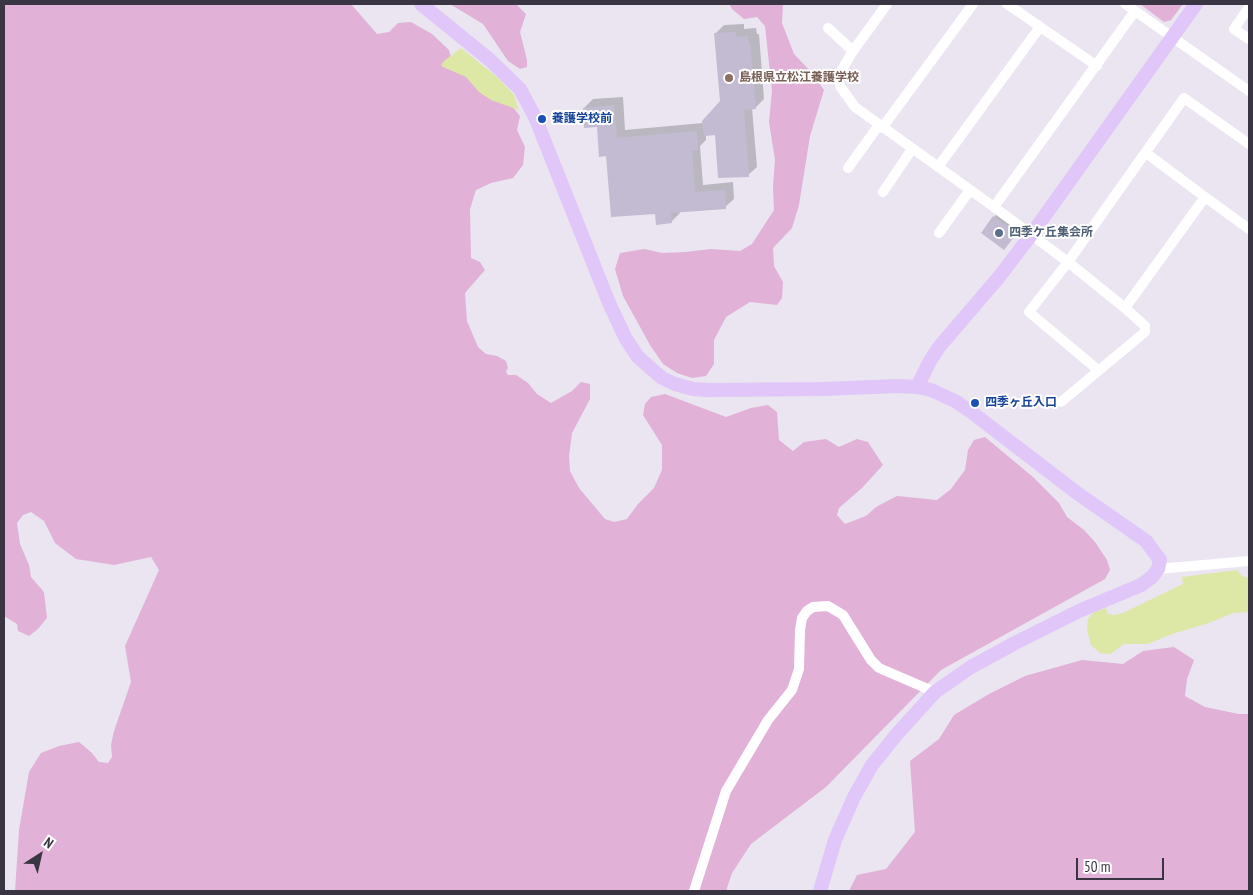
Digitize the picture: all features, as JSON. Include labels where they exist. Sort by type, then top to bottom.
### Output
[{"type":"street","points":[[421,4],[490,60],[520,89],[538,126],[609,303],[626,339],[638,357],[662,378],[693,389],[823,389],[883,386],[917,387],[931,390],[955,401],[1146,541],[1160,560],[1158,569],[1152,578],[1141,585],[1079,611],[1014,643],[971,667],[935,692],[872,765],[854,796],[835,840],[820,891]]},
{"type":"street","points":[[887,4],[840,70],[838,81],[855,107],[1068,262],[1145,326],[1145,332],[1061,402]]},
{"type":"street","points":[[848,168],[973,4]]},
{"type":"street","points":[[1007,4],[1097,66]]},
{"type":"street","points":[[1125,4],[1249,91]]},
{"type":"street","points":[[917,387],[930,361],[940,347],[1031,235],[1196,4]]},
{"type":"street","points":[[1249,7],[1234,28],[1249,39]]},
{"type":"street","points":[[994,207],[1136,11]]},
{"type":"street","points":[[938,167],[1040,27]]},
{"type":"street","points":[[828,28],[853,51]]},
{"type":"street","points":[[1098,370],[1029,312],[1068,262],[1184,98],[1249,144]]},
{"type":"street","points":[[883,192],[912,149]]},
{"type":"street","points":[[1146,153],[1249,228]]},
{"type":"street","points":[[939,232],[970,190]]},
{"type":"street","points":[[1125,308],[1204,197]]},
{"type":"street","points":[[1158,569],[1249,561]]},
{"type":"street","points":[[694,891],[726,790],[768,720],[792,690],[800,669],[800,630],[802,618],[807,611],[813,607],[828,606],[844,615],[871,660],[879,668],[935,692]]},
{"type":"shaded area","points":[[4,4],[351,4],[377,34],[389,32],[398,23],[411,22],[432,34],[449,50],[453,64],[508,101],[520,116],[517,130],[525,147],[523,165],[513,178],[491,183],[476,190],[470,209],[471,258],[480,262],[485,270],[465,293],[467,321],[478,347],[486,354],[497,356],[506,361],[508,368],[506,372],[508,375],[516,375],[528,383],[537,394],[551,403],[572,391],[581,382],[590,384],[590,399],[572,433],[569,456],[570,471],[579,488],[605,519],[614,522],[627,519],[638,504],[654,488],[662,470],[662,445],[643,415],[645,404],[651,397],[665,394],[726,417],[751,408],[768,405],[777,412],[779,440],[793,451],[804,442],[826,439],[839,447],[857,439],[868,442],[883,465],[862,488],[839,508],[837,515],[845,524],[866,516],[876,507],[897,496],[937,500],[951,489],[965,470],[968,450],[974,440],[985,437],[1033,477],[1059,503],[1067,517],[1084,530],[1095,542],[1107,560],[1110,570],[1105,579],[941,670],[826,787],[751,844],[732,873],[726,891],[15,891],[19,830],[29,772],[41,753],[59,746],[79,742],[99,762],[108,763],[112,757],[111,745],[114,731],[131,682],[125,646],[159,570],[151,557],[114,565],[76,559],[55,543],[44,521],[31,512],[23,515],[17,523],[20,544],[29,565],[31,577],[44,592],[47,618],[29,636],[18,631],[17,624],[4,616]]},
{"type":"shaded area","points":[[450,4],[516,4],[526,14],[520,32],[527,67],[520,69],[508,61],[483,24]]},
{"type":"shaded area","points":[[729,4],[783,4],[782,23],[794,54],[812,73],[824,90],[810,136],[799,205],[792,228],[773,248],[774,266],[783,282],[782,298],[777,305],[750,302],[726,317],[714,340],[714,364],[706,376],[692,378],[677,373],[663,364],[650,345],[623,296],[615,269],[620,253],[644,249],[662,253],[711,249],[740,251],[752,244],[774,210],[775,160],[769,122],[772,91],[765,26],[757,17],[744,19]]},
{"type":"shaded area","points":[[1140,4],[1183,4],[1171,20],[1164,22]]},
{"type":"shaded area","points":[[461,48],[498,78],[514,95],[519,110],[491,100],[479,92],[466,77],[441,65]]},
{"type":"shaded area","points":[[1237,570],[1242,576],[1249,578],[1249,612],[1233,613],[1148,644],[1124,644],[1110,654],[1100,653],[1091,645],[1087,630],[1088,619],[1094,612],[1106,608],[1108,614],[1123,613],[1183,584],[1182,577]]},
{"type":"shaded area","points":[[1174,647],[1194,660],[1187,679],[1185,696],[1205,707],[1239,714],[1249,714],[1249,891],[849,891],[857,875],[886,869],[915,832],[910,761],[939,739],[954,715],[989,694],[1025,676],[1082,660],[1123,664],[1143,651]]},
{"type":"building","points":[[736,32],[736,37],[748,36],[748,42],[750,42],[756,109],[744,110],[749,177],[718,178],[715,135],[704,136],[702,121],[720,101],[714,33]]},
{"type":"building","name":"島根県立松江養護学校","points":[[614,105],[617,138],[697,131],[698,150],[692,151],[695,192],[725,190],[726,209],[671,213],[672,223],[656,225],[655,214],[611,217],[606,156],[599,157],[597,127],[584,128],[583,108]]},
{"type":"building","name":"四季ケ丘集会所","points":[[993,216],[1017,233],[1004,250],[981,233]]},
{"type":"place","name":"島根県立松江養護学校","points":[[729,78]]},
{"type":"place","name":"養護学校前","points":[[542,119]]},
{"type":"place","name":"四季ケ丘集会所","points":[[999,233]]},
{"type":"place","name":"四季ヶ丘入口","points":[[975,403]]}]
